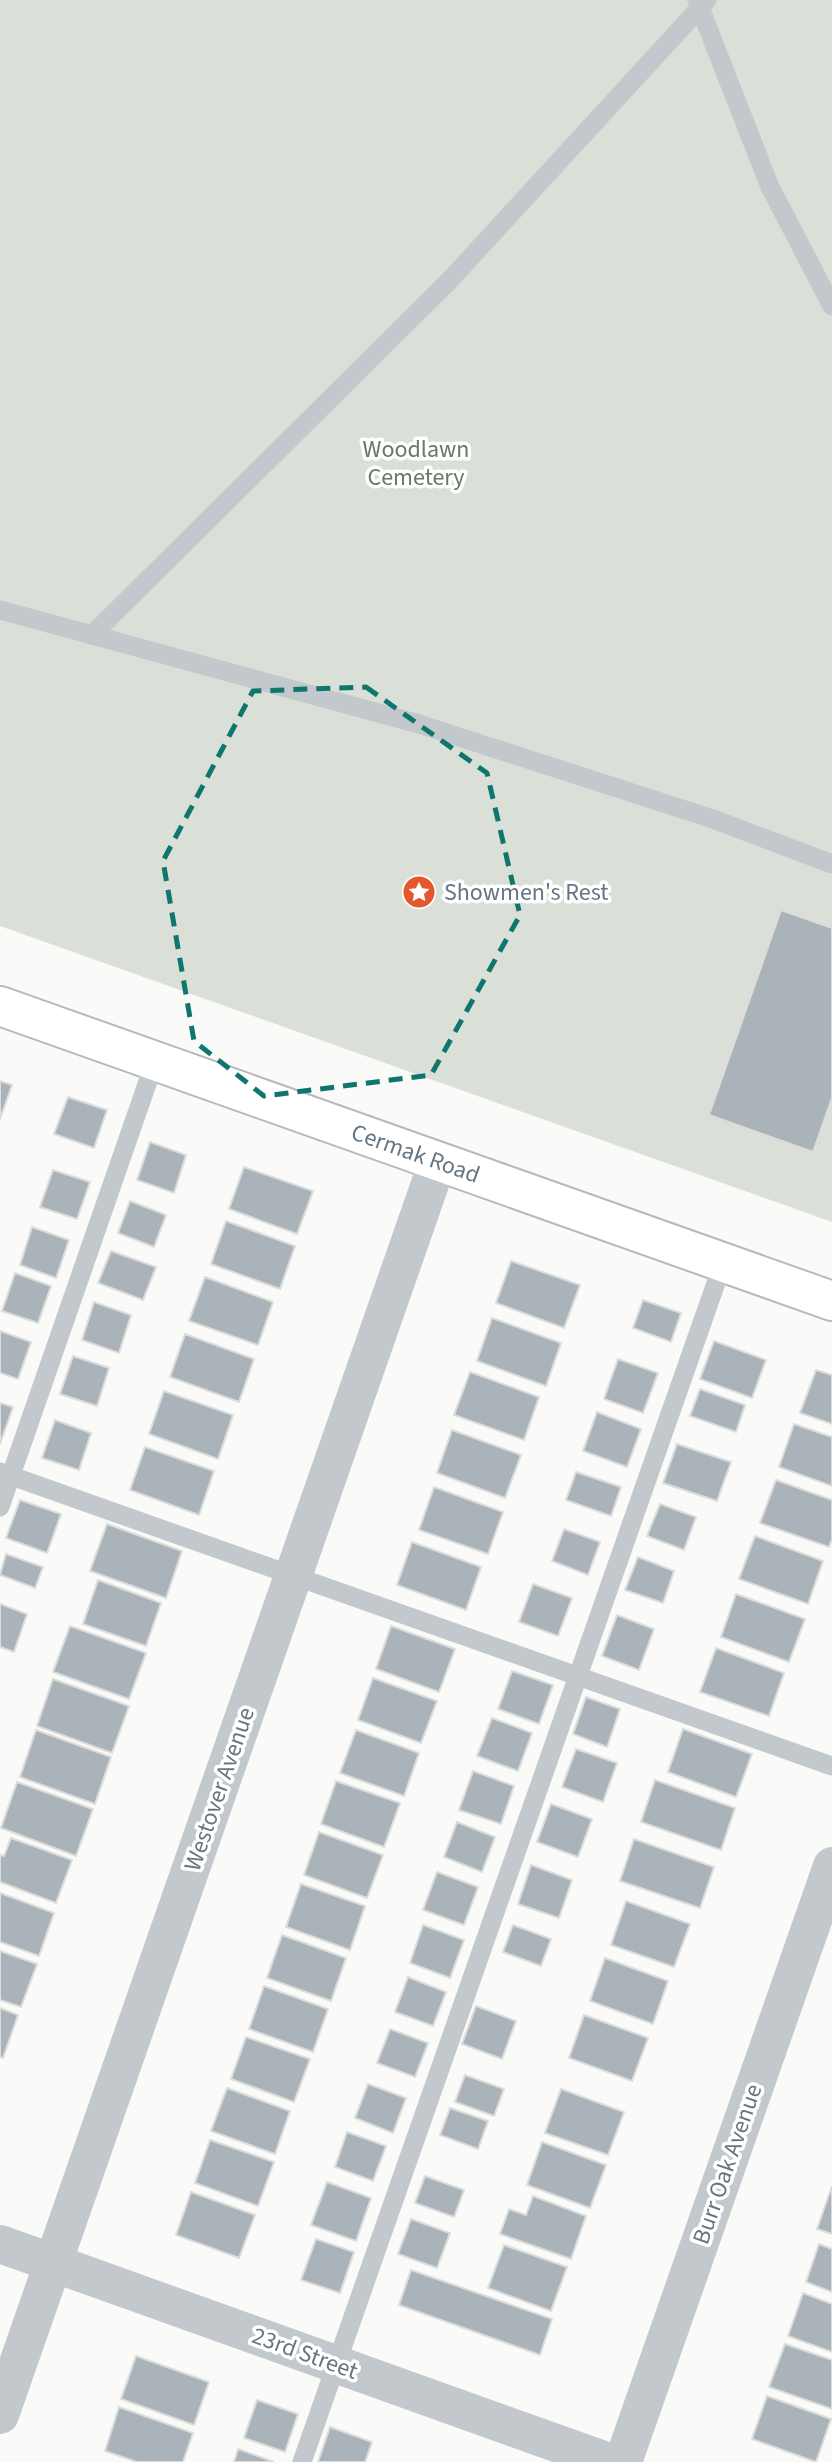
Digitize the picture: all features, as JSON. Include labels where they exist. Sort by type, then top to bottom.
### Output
[{"type":"main road","name":"Cermak Road","points":[[0,1006],[437,1164],[832,1301]]},
{"type":"street","name":"Westover Avenue","points":[[0,2415],[437,1164]]},
{"type":"street","name":"Burr Oak Avenue","points":[[623,2462],[832,1866]]},
{"type":"street","name":"23rd Street","points":[[0,2244],[609,2462]]},
{"type":"lane","points":[[92,635],[449,281],[701,3],[770,187],[832,306]]},
{"type":"lane","points":[[0,610],[419,724],[713,819],[832,864]]},
{"type":"lane","points":[[0,1507],[6,1474],[155,1061]]},
{"type":"lane","points":[[302,2462],[723,1263]]},
{"type":"lane","points":[[6,1474],[832,1766]]},
{"type":"highlighted area","points":[[366,687],[487,773],[520,915],[431,1075],[264,1096],[194,1041],[163,861],[253,691]]},
{"type":"green space","name":"Woodlawn Cemetery","points":[[0,0],[832,0],[832,1222],[0,926]]},
{"type":"building","points":[[781,910],[832,928],[832,1098],[813,1152],[709,1115]]},
{"type":"building","points":[[0,1081],[12,1085],[0,1119]]},
{"type":"building","points":[[68,1097],[107,1110],[94,1148],[54,1134]]},
{"type":"building","points":[[150,1142],[186,1155],[174,1193],[137,1180]]},
{"type":"building","points":[[244,1167],[313,1191],[297,1234],[229,1209]]},
{"type":"building","points":[[53,1170],[90,1182],[77,1219],[40,1207]]},
{"type":"building","points":[[130,1201],[166,1215],[154,1247],[118,1233]]},
{"type":"building","points":[[226,1221],[295,1246],[280,1289],[211,1264]]},
{"type":"building","points":[[32,1227],[69,1240],[56,1278],[20,1265]]},
{"type":"building","points":[[111,1251],[156,1267],[143,1300],[98,1283]]},
{"type":"building","points":[[511,1261],[580,1285],[564,1328],[496,1303]]},
{"type":"building","points":[[15,1273],[51,1286],[38,1323],[2,1311]]},
{"type":"building","points":[[205,1277],[273,1302],[258,1345],[189,1321]]},
{"type":"building","points":[[643,1300],[681,1313],[671,1342],[633,1328]]},
{"type":"building","points":[[94,1302],[131,1315],[119,1353],[82,1340]]},
{"type":"building","points":[[492,1318],[561,1343],[546,1386],[477,1361]]},
{"type":"building","points":[[0,1331],[31,1342],[18,1379],[0,1373]]},
{"type":"building","points":[[185,1334],[254,1359],[239,1402],[170,1377]]},
{"type":"building","points":[[714,1341],[766,1360],[752,1398],[700,1379]]},
{"type":"building","points":[[73,1356],[109,1368],[97,1406],[60,1394]]},
{"type":"building","points":[[618,1359],[658,1373],[643,1413],[604,1399]]},
{"type":"building","points":[[816,1370],[832,1375],[832,1424],[800,1413]]},
{"type":"building","points":[[470,1372],[539,1397],[524,1440],[454,1415]]},
{"type":"building","points":[[700,1389],[745,1405],[736,1432],[690,1416]]},
{"type":"building","points":[[164,1391],[233,1415],[218,1459],[149,1434]]},
{"type":"building","points":[[0,1403],[13,1407],[0,1444]]},
{"type":"building","points":[[597,1412],[641,1429],[627,1467],[583,1451]]},
{"type":"building","points":[[55,1420],[91,1433],[79,1470],[42,1458]]},
{"type":"building","points":[[794,1424],[832,1437],[832,1486],[779,1467]]},
{"type":"building","points":[[452,1430],[521,1455],[505,1498],[437,1473]]},
{"type":"building","points":[[677,1444],[731,1462],[717,1501],[663,1483]]},
{"type":"building","points":[[145,1447],[214,1471],[199,1515],[130,1490]]},
{"type":"building","points":[[576,1472],[621,1487],[611,1516],[566,1500]]},
{"type":"building","points":[[776,1480],[832,1500],[832,1539],[829,1547],[760,1523]]},
{"type":"building","points":[[434,1487],[503,1512],[488,1554],[419,1530]]},
{"type":"building","points":[[20,1500],[61,1514],[47,1553],[6,1538]]},
{"type":"building","points":[[660,1504],[696,1517],[684,1550],[647,1536]]},
{"type":"building","points":[[107,1524],[182,1551],[166,1598],[90,1571]]},
{"type":"building","points":[[564,1529],[600,1542],[588,1575],[552,1561]]},
{"type":"building","points":[[755,1536],[823,1561],[808,1604],[739,1579]]},
{"type":"building","points":[[412,1542],[481,1567],[466,1610],[397,1585]]},
{"type":"building","points":[[6,1554],[43,1567],[35,1588],[0,1575]]},
{"type":"building","points":[[638,1557],[674,1571],[663,1603],[625,1590]]},
{"type":"building","points":[[98,1580],[161,1603],[146,1646],[83,1624]]},
{"type":"building","points":[[533,1584],[572,1598],[558,1636],[519,1622]]},
{"type":"building","points":[[736,1594],[805,1619],[789,1662],[721,1637]]},
{"type":"building","points":[[0,1604],[27,1614],[14,1652],[0,1647]]},
{"type":"building","points":[[617,1615],[654,1629],[639,1670],[602,1656]]},
{"type":"building","points":[[70,1626],[146,1653],[129,1699],[53,1672]]},
{"type":"building","points":[[391,1626],[455,1649],[439,1692],[376,1669]]},
{"type":"building","points":[[716,1648],[784,1673],[769,1716],[700,1692]]},
{"type":"building","points":[[512,1671],[553,1685],[539,1724],[498,1709]]},
{"type":"building","points":[[373,1678],[437,1701],[421,1743],[358,1720]]},
{"type":"building","points":[[53,1679],[129,1706],[112,1753],[37,1726]]},
{"type":"building","points":[[586,1697],[620,1709],[607,1747],[573,1734]]},
{"type":"building","points":[[492,1718],[532,1733],[518,1771],[477,1756]]},
{"type":"building","points":[[683,1729],[752,1754],[736,1797],[668,1772]]},
{"type":"building","points":[[36,1730],[111,1757],[95,1804],[20,1777]]},
{"type":"building","points":[[356,1730],[419,1753],[404,1796],[340,1773]]},
{"type":"building","points":[[576,1749],[617,1763],[603,1802],[562,1787]]},
{"type":"building","points":[[473,1771],[514,1786],[501,1824],[459,1810]]},
{"type":"building","points":[[655,1780],[735,1808],[721,1850],[641,1822]]},
{"type":"building","points":[[336,1781],[400,1803],[384,1847],[321,1824]]},
{"type":"building","points":[[17,1782],[93,1809],[76,1856],[1,1828]]},
{"type":"building","points":[[551,1804],[592,1819],[578,1857],[537,1842]]},
{"type":"building","points":[[457,1822],[495,1837],[482,1872],[444,1857]]},
{"type":"building","points":[[319,1832],[383,1855],[367,1898],[304,1875]]},
{"type":"building","points":[[11,1838],[72,1860],[56,1903],[0,1882],[0,1855],[4,1856]]},
{"type":"building","points":[[634,1839],[714,1867],[700,1908],[620,1881]]},
{"type":"building","points":[[531,1865],[572,1880],[559,1918],[518,1904]]},
{"type":"building","points":[[437,1872],[478,1887],[464,1925],[423,1910]]},
{"type":"building","points":[[301,1884],[365,1906],[350,1950],[286,1927]]},
{"type":"building","points":[[0,1893],[54,1913],[39,1956],[0,1942]]},
{"type":"building","points":[[626,1901],[690,1924],[674,1967],[611,1945]]},
{"type":"building","points":[[423,1925],[464,1940],[450,1978],[410,1963]]},
{"type":"building","points":[[513,1925],[551,1939],[541,1966],[503,1952]]},
{"type":"building","points":[[282,1935],[346,1958],[331,2001],[267,1978]]},
{"type":"building","points":[[0,1951],[37,1964],[21,2007],[0,2000]]},
{"type":"building","points":[[605,1958],[668,1981],[653,2024],[590,2001]]},
{"type":"building","points":[[408,1977],[446,1992],[433,2026],[395,2012]]},
{"type":"building","points":[[264,1986],[328,2009],[313,2052],[249,2029]]},
{"type":"building","points":[[476,2006],[516,2021],[502,2059],[462,2044]]},
{"type":"building","points":[[0,2008],[18,2015],[3,2058],[0,2057]]},
{"type":"building","points":[[584,2015],[648,2038],[632,2081],[569,2058]]},
{"type":"building","points":[[390,2029],[428,2043],[415,2077],[377,2063]]},
{"type":"building","points":[[246,2037],[310,2059],[294,2102],[231,2079]]},
{"type":"building","points":[[465,2075],[504,2089],[494,2116],[455,2102]]},
{"type":"building","points":[[368,2084],[406,2098],[393,2133],[355,2118]]},
{"type":"building","points":[[227,2088],[290,2111],[275,2154],[211,2131]]},
{"type":"building","points":[[561,2089],[624,2112],[608,2155],[545,2133]]},
{"type":"building","points":[[450,2108],[488,2121],[478,2149],[440,2135]]},
{"type":"building","points":[[347,2132],[386,2146],[373,2181],[335,2167]]},
{"type":"building","points":[[210,2140],[274,2162],[258,2206],[195,2183]]},
{"type":"building","points":[[542,2142],[606,2165],[590,2208],[527,2185]]},
{"type":"building","points":[[425,2176],[464,2190],[454,2217],[415,2203]]},
{"type":"building","points":[[327,2182],[371,2198],[356,2241],[311,2225]]},
{"type":"building","points":[[832,2186],[832,2234],[817,2229]]},
{"type":"building","points":[[191,2192],[255,2215],[239,2258],[176,2235]]},
{"type":"building","points":[[533,2196],[586,2216],[571,2259],[500,2234],[509,2209],[526,2215]]},
{"type":"building","points":[[411,2219],[450,2233],[437,2268],[398,2254]]},
{"type":"building","points":[[316,2239],[354,2252],[340,2293],[301,2280]]},
{"type":"building","points":[[819,2244],[832,2249],[832,2292],[806,2282]]},
{"type":"building","points":[[504,2245],[567,2267],[551,2311],[488,2288]]},
{"type":"building","points":[[411,2270],[552,2319],[540,2355],[399,2305]]},
{"type":"building","points":[[803,2293],[832,2304],[832,2352],[788,2336]]},
{"type":"building","points":[[785,2344],[832,2360],[832,2409],[769,2387]]},
{"type":"building","points":[[136,2356],[209,2382],[194,2425],[121,2399]]},
{"type":"building","points":[[767,2396],[831,2419],[816,2462],[752,2439]]},
{"type":"building","points":[[257,2400],[298,2414],[285,2452],[244,2438]]},
{"type":"building","points":[[119,2407],[193,2433],[183,2462],[137,2462],[105,2451]]},
{"type":"building","points":[[330,2427],[372,2442],[365,2462],[318,2462]]},
{"type":"building","points":[[238,2449],[274,2462],[234,2462]]},
{"type":"place","name":"Showmen's Rest","points":[[419,892]]}]
